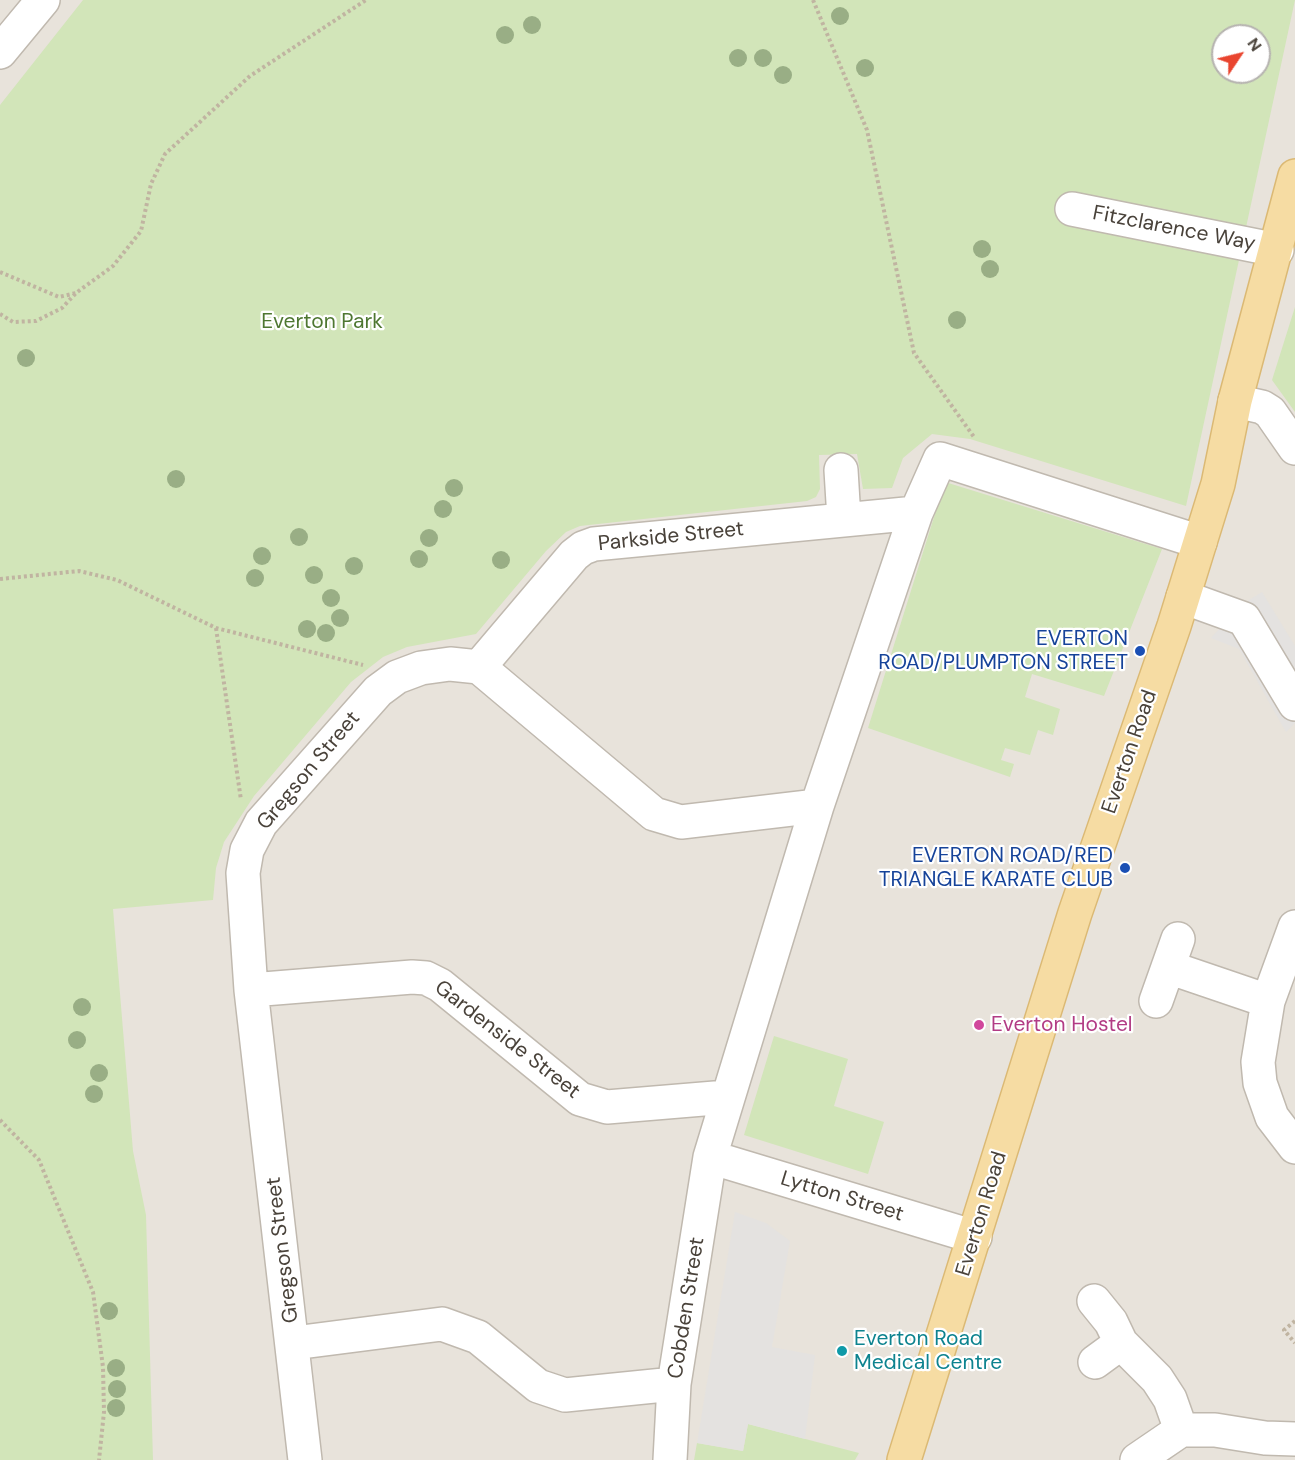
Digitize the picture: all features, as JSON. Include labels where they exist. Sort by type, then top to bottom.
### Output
[{"type":"main road","name":"Everton Road","points":[[904,1460],[1075,913],[1183,597],[1218,484],[1235,401],[1284,243],[1295,176]]},
{"type":"street","points":[[0,52],[43,0]]},
{"type":"street","name":"Fitzclarence Way","points":[[1072,209],[1284,243]]},
{"type":"street","points":[[1235,401],[1262,407],[1270,412],[1295,448]]},
{"type":"street","name":"Cobden Street","points":[[670,1460],[675,1384],[710,1157],[817,806],[916,513],[940,459],[1200,542]]},
{"type":"street","points":[[841,470],[844,519]]},
{"type":"street","name":"Parkside Street","points":[[479,667],[574,555],[583,548],[916,513]]},
{"type":"street","points":[[1183,597],[1244,619],[1295,704]]},
{"type":"street","name":"Gregson Street","points":[[305,1460],[294,1343],[251,990],[243,873],[247,850],[261,823],[378,691],[397,677],[421,668],[450,664],[479,667]]},
{"type":"street","points":[[479,667],[654,814],[681,822],[817,806]]},
{"type":"street","points":[[1295,927],[1268,1001],[1258,1062],[1260,1083],[1272,1117],[1295,1147]]},
{"type":"street","points":[[1156,1001],[1173,953],[1268,1001]]},
{"type":"street","name":"Gardenside Street","points":[[251,990],[412,977],[426,978],[440,985],[580,1099],[607,1107],[727,1097]]},
{"type":"street","name":"Lytton Street","points":[[710,1157],[975,1237]]},
{"type":"street","points":[[1094,1301],[1111,1322],[1121,1344],[1157,1380],[1170,1399],[1181,1430]]},
{"type":"street","points":[[294,1343],[442,1324],[478,1337],[538,1386],[565,1395],[675,1384]]},
{"type":"street","points":[[1095,1362],[1121,1344]]},
{"type":"street","points":[[1137,1460],[1181,1430],[1215,1430],[1265,1438],[1295,1439]]},
{"type":"path","points":[[0,314],[13,322],[36,321],[62,308],[76,293],[113,266],[141,231],[151,184],[165,154],[250,76],[366,0]]},
{"type":"path","points":[[813,0],[867,130],[914,353],[976,441]]},
{"type":"path","points":[[0,272],[59,297],[76,293]]},
{"type":"path","points":[[0,579],[79,571],[117,580],[216,628],[246,638],[351,660],[397,677]]},
{"type":"path","points":[[216,628],[247,850]]},
{"type":"path","points":[[0,1120],[39,1160],[93,1292],[103,1367],[104,1412],[99,1460]]},
{"type":"path","points":[[1295,1321],[1284,1330],[1295,1343]]},
{"type":"shaded area","points":[[0,0],[1295,0],[1295,1460],[0,1460]]},
{"type":"shaded area","points":[[1262,592],[1295,646],[1295,723],[1286,732],[1239,649],[1211,638],[1241,605]]},
{"type":"shaded area","points":[[735,1212],[766,1223],[790,1241],[772,1347],[815,1355],[805,1439],[748,1424],[743,1451],[697,1443]]},
{"type":"green space","name":"Everton Park","points":[[83,0],[1295,0],[1186,506],[970,439],[932,434],[903,458],[892,488],[863,489],[857,454],[819,455],[820,489],[816,497],[807,501],[580,526],[566,532],[546,551],[476,634],[407,647],[383,657],[351,682],[254,796],[224,842],[216,868],[213,900],[113,909],[133,1151],[146,1215],[153,1460],[0,1460],[0,105]]},
{"type":"green space","points":[[1295,307],[1295,412],[1272,380]]},
{"type":"green space","points":[[945,482],[1162,549],[1104,696],[1032,674],[1025,697],[1060,709],[1053,735],[1038,730],[1030,755],[1005,748],[1001,760],[1014,764],[1010,777],[868,728]]},
{"type":"green space","points":[[774,1036],[848,1059],[834,1106],[884,1122],[868,1174],[744,1135]]},
{"type":"green space","points":[[748,1424],[859,1453],[855,1460],[694,1460],[697,1443],[743,1451]]},
{"type":"place","name":"EVERTON ROAD/PLUMPTON STREET","points":[[1140,651]]},
{"type":"place","name":"EVERTON ROAD/RED TRIANGLE KARATE CLUB","points":[[1125,868]]},
{"type":"place","name":"Everton Hostel","points":[[979,1025]]},
{"type":"place","name":"Everton Road Medical Centre","points":[[842,1351]]}]
